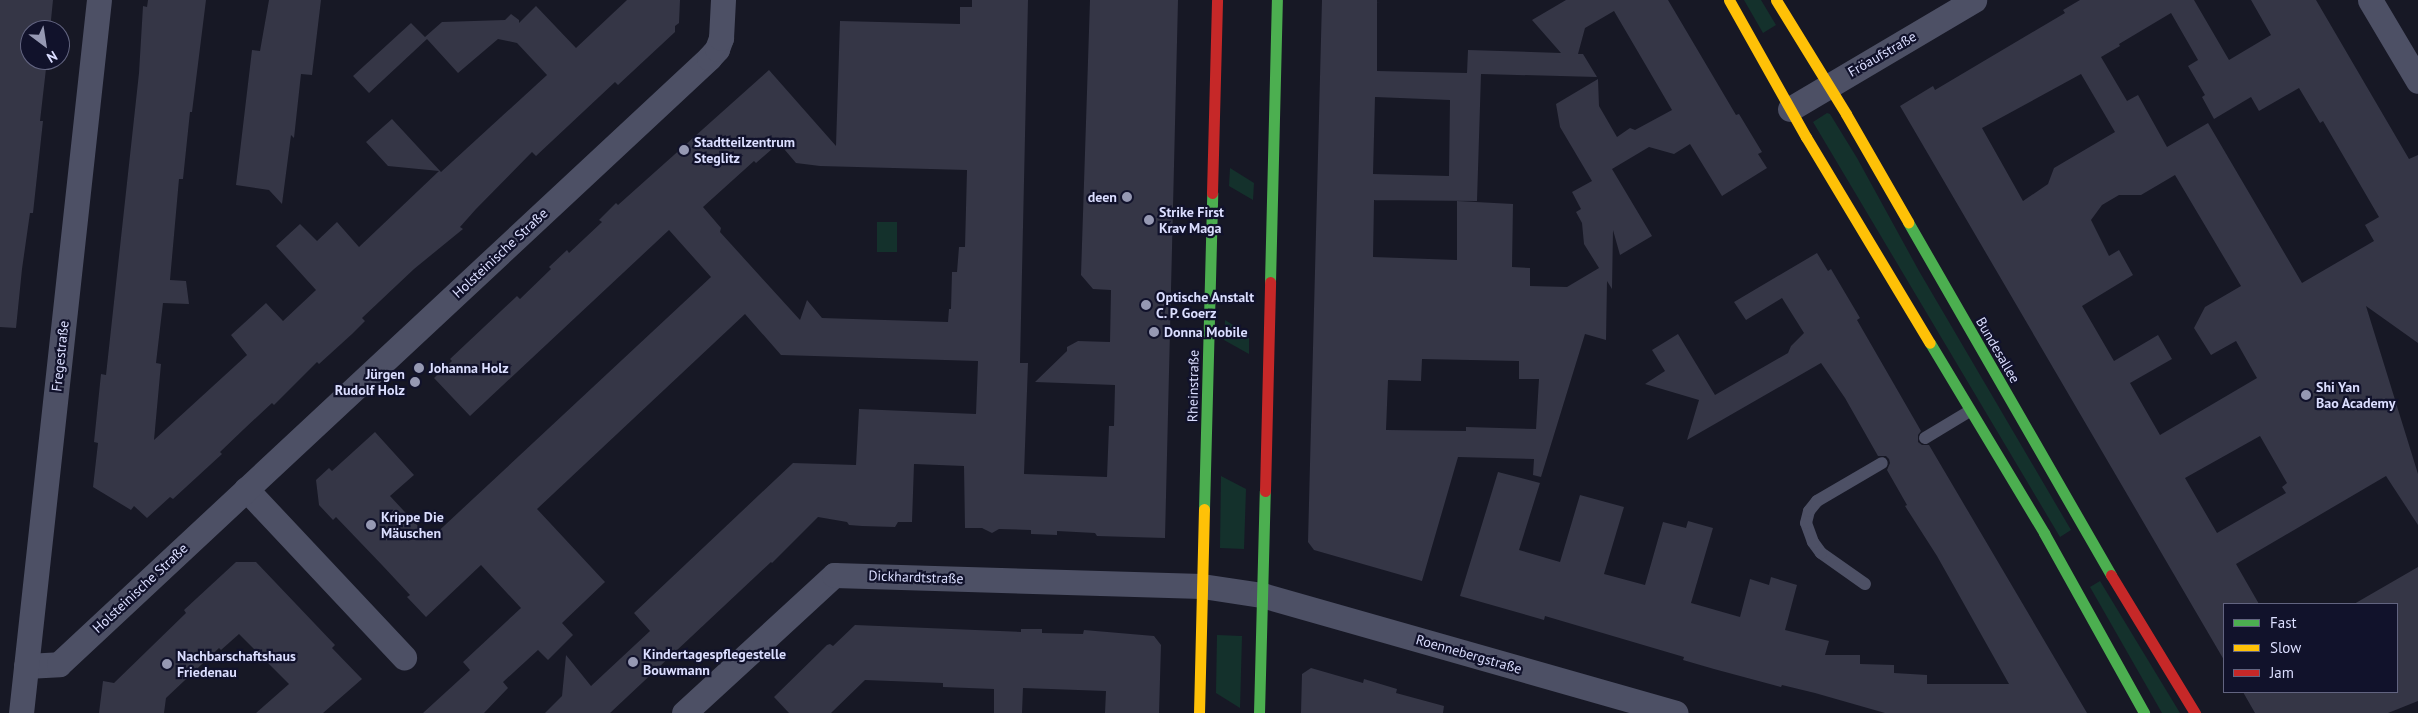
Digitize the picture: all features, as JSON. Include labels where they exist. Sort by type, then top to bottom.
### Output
[{"type":"street","name":"Fregestraße","points":[[21,713],[99,0]]},
{"type":"street","name":"Holsteinische Straße","points":[[26,666],[59,664],[710,58],[717,49],[721,38],[723,0]]},
{"type":"street","name":"Rheinstraße","points":[[1199,713],[1218,0]]},
{"type":"street","points":[[1259,713],[1277,0]]},
{"type":"street","points":[[1729,0],[1790,109],[2044,533],[2144,713]]},
{"type":"street","name":"Bundesallee","points":[[1776,0],[1829,85],[2097,551],[2195,713]]},
{"type":"street","name":"Fröaufstraße","points":[[1790,109],[1974,0]]},
{"type":"street","points":[[2370,0],[2418,81]]},
{"type":"street","points":[[246,489],[404,657]]},
{"type":"street","name":"Dickhardtstraße","points":[[684,713],[834,575],[1202,586],[1262,595]]},
{"type":"street","name":"Roennebergstraße","points":[[1262,595],[1676,713]]},
{"type":"lane","points":[[1925,438],[1970,411]]},
{"type":"lane","points":[[1865,584],[1821,553],[1808,533],[1806,523],[1809,511],[1817,501],[1882,462]]},
{"type":"green space","points":[[1744,0],[1761,0],[1776,25],[1763,33]]},
{"type":"green space","points":[[1827,113],[1830,114],[1857,158],[1919,271],[2071,530],[2060,537],[1813,122]]},
{"type":"green space","points":[[1230,168],[1254,183],[1253,200],[1229,186]]},
{"type":"green space","points":[[877,222],[897,222],[897,252],[877,252]]},
{"type":"green space","points":[[1225,320],[1249,335],[1249,354],[1224,340]]},
{"type":"green space","points":[[1221,476],[1246,489],[1244,549],[1220,548]]},
{"type":"green space","points":[[2100,581],[2180,713],[2162,713],[2090,587]]},
{"type":"green space","points":[[1217,635],[1242,636],[1240,708],[1216,693]]},
{"type":"building","points":[[0,0],[53,0],[51,20],[20,20],[20,70],[46,70],[40,121],[43,121],[33,213],[30,213],[16,328],[0,327]]},
{"type":"building","points":[[148,0],[206,0],[192,112],[190,112],[183,179],[179,179],[170,280],[186,281],[189,304],[163,303],[156,363],[161,364],[154,440],[247,355],[231,335],[266,303],[283,321],[316,290],[276,246],[300,224],[317,241],[337,222],[359,247],[439,171],[388,166],[366,142],[392,119],[441,172],[547,75],[517,43],[498,39],[458,73],[427,39],[369,93],[353,76],[411,23],[425,37],[442,22],[505,20],[511,14],[519,20],[519,23],[536,6],[576,48],[627,0],[680,0],[679,23],[675,26],[675,32],[618,85],[615,82],[536,156],[532,152],[476,209],[460,227],[463,229],[414,269],[362,318],[365,321],[352,334],[319,364],[317,362],[274,405],[272,403],[220,452],[222,454],[173,499],[170,497],[147,518],[134,506],[131,510],[93,487],[98,443],[94,442],[101,374],[106,375],[139,73],[143,6],[147,7]]},
{"type":"building","points":[[269,0],[321,0],[312,75],[301,74],[294,138],[291,135],[282,204],[269,190],[236,185],[252,50],[260,51]]},
{"type":"building","points":[[972,0],[1028,0],[1020,363],[1028,363],[1024,474],[1107,477],[1109,426],[1114,426],[1115,385],[1035,382],[1067,351],[1067,347],[1078,341],[1110,342],[1111,290],[1093,289],[1081,275],[1090,0],[1178,0],[1165,538],[1097,536],[1095,533],[1057,531],[1057,535],[1031,534],[1031,530],[999,529],[992,533],[982,528],[965,528],[964,466],[914,464],[912,522],[898,522],[895,527],[862,526],[849,525],[847,522],[818,517],[772,563],[610,713],[545,713],[562,696],[566,655],[591,686],[650,631],[634,613],[793,463],[856,465],[859,409],[976,414],[978,361],[781,355],[745,314],[537,509],[605,582],[562,623],[573,635],[548,660],[538,650],[503,682],[508,688],[484,713],[423,713],[470,670],[463,662],[521,608],[481,565],[426,617],[407,597],[410,595],[382,565],[336,517],[333,520],[319,505],[316,480],[329,468],[332,471],[375,432],[414,475],[390,496],[430,539],[711,277],[669,230],[470,416],[434,378],[452,361],[450,359],[517,296],[520,299],[551,269],[549,267],[567,250],[569,253],[602,222],[599,220],[616,203],[618,205],[769,70],[836,146],[840,21],[960,24],[960,7],[972,7]],"holes":[[[779,143],[796,163],[820,166],[967,170],[965,247],[959,247],[957,272],[952,272],[951,309],[949,309],[948,322],[822,318],[807,300],[800,320],[720,232],[721,228],[703,207],[754,161],[756,163]]]},
{"type":"building","points":[[1322,0],[1377,0],[1377,71],[1467,73],[1468,50],[1561,53],[1532,20],[1566,0],[1668,0],[1736,115],[1739,114],[1762,152],[1758,154],[1767,168],[1722,196],[1690,144],[1674,154],[1649,147],[1612,169],[1652,236],[1620,255],[1613,230],[1612,289],[1607,281],[1606,340],[1585,334],[1541,477],[1533,475],[1534,459],[1458,457],[1422,581],[1314,550],[1308,542]],"holes":[[[1614,11],[1672,110],[1635,130],[1630,128],[1617,137],[1599,106],[1598,79],[1556,104],[1560,127],[1592,181],[1572,192],[1581,209],[1576,212],[1582,223],[1584,244],[1599,268],[1567,287],[1530,286],[1530,268],[1512,267],[1513,204],[1457,201],[1457,260],[1373,257],[1374,200],[1477,201],[1481,74],[1597,77],[1583,54],[1578,54],[1585,28]],[[1375,97],[1450,100],[1449,176],[1373,174]],[[1422,359],[1519,361],[1519,379],[1539,379],[1536,429],[1466,427],[1466,431],[1386,430],[1388,380],[1421,381]]]},
{"type":"building","points":[[2080,0],[2194,0],[2229,60],[2271,35],[2251,0],[2316,0],[2409,159],[2418,155],[2418,343],[2366,306],[2418,474],[2418,525],[2386,476],[2236,564],[2258,603],[2223,603],[2223,658],[1900,106],[1933,86],[1935,90],[2065,13],[2063,10]],"holes":[[[2171,13],[2198,60],[2188,66],[2205,95],[2202,97],[2214,119],[2251,97],[2259,111],[2299,88],[2320,123],[2323,121],[2379,217],[2365,225],[2374,241],[2302,283],[2208,123],[2167,147],[2138,95],[2127,101],[2101,57]],[[2081,74],[2115,132],[2054,168],[2048,184],[2023,201],[1982,128]],[[2175,175],[2241,286],[2205,307],[2194,328],[2211,355],[2236,341],[2257,378],[2160,435],[2130,383],[2172,359],[2158,335],[2114,361],[2082,306],[2133,275],[2119,250],[2109,256],[2091,220],[2102,205],[2119,195],[2141,195]],[[2260,436],[2287,483],[2282,487],[2286,493],[2217,533],[2185,478]]]},
{"type":"building","points":[[1817,253],[1828,271],[1831,269],[1860,318],[1857,320],[1921,431],[1918,435],[1918,442],[1922,445],[1929,445],[2087,713],[1885,713],[1815,693],[1782,685],[1781,687],[1714,669],[1683,660],[1684,657],[1545,616],[1544,620],[1460,596],[1498,472],[1540,483],[1519,550],[1560,562],[1580,495],[1624,507],[1604,574],[1645,585],[1663,522],[1686,528],[1688,521],[1713,528],[1691,603],[1740,617],[1750,579],[1769,585],[1771,577],[1797,585],[1785,630],[1829,641],[1825,655],[1860,655],[1860,664],[1894,665],[1894,673],[1927,675],[1927,684],[2009,684],[1937,556],[1905,506],[1907,505],[1887,470],[1890,463],[1889,459],[1886,456],[1878,456],[1845,398],[1821,363],[1687,440],[1699,400],[1645,384],[1665,371],[1652,350],[1678,334],[1715,395],[1788,353],[1791,346],[1804,333],[1782,298],[1746,320],[1734,302]]},
{"type":"building","points":[[236,562],[256,562],[335,645],[332,648],[362,679],[323,713],[256,713],[289,684],[239,634],[221,650],[219,648],[166,698],[164,713],[99,713],[103,681],[114,683],[186,613],[184,610]]},
{"type":"building","points":[[2418,567],[2418,701],[2388,713],[2255,713],[2244,693],[2398,693],[2398,603],[2356,603]]},
{"type":"building","points":[[855,625],[1021,632],[1021,629],[1042,629],[1042,633],[1083,634],[1084,630],[1154,636],[1161,645],[1159,713],[1105,713],[1106,691],[1023,688],[1022,713],[994,713],[994,689],[943,687],[943,683],[865,680],[831,713],[789,713],[774,697],[827,645],[833,646]]},
{"type":"building","points":[[1311,668],[1363,683],[1364,679],[1397,689],[1396,693],[1444,706],[1443,713],[1301,713],[1302,674]]},
{"type":"traffic: fast","points":[[1270,282],[1277,0]]},
{"type":"traffic: fast","points":[[1204,509],[1212,193]]},
{"type":"traffic: fast","points":[[1908,222],[2111,575]]},
{"type":"traffic: fast","points":[[1930,343],[2044,533],[2144,713]]},
{"type":"traffic: fast","points":[[1259,713],[1265,491]]},
{"type":"traffic: slow","points":[[1729,0],[1806,137],[1930,343]]},
{"type":"traffic: slow","points":[[1776,0],[1846,114],[1908,222]]},
{"type":"traffic: slow","points":[[1199,713],[1204,509]]},
{"type":"traffic: jam","points":[[1212,193],[1217,0]]},
{"type":"traffic: jam","points":[[1265,491],[1270,282]]},
{"type":"traffic: jam","points":[[2111,575],[2195,713]]},
{"type":"place","name":"Stadtteilzentrum Steglitz","points":[[684,150]]},
{"type":"place","name":"deen","points":[[1127,197]]},
{"type":"place","name":"Strike First Krav Maga","points":[[1149,220]]},
{"type":"place","name":"Optische Anstalt C. P. Goerz","points":[[1146,305]]},
{"type":"place","name":"Donna Mobile","points":[[1154,332]]},
{"type":"place","name":"Johanna Holz","points":[[419,368]]},
{"type":"place","name":"Jürgen Rudolf Holz","points":[[415,382]]},
{"type":"place","name":"Shi Yan Bao Academy","points":[[2306,395]]},
{"type":"place","name":"Krippe Die Mäuschen","points":[[371,525]]},
{"type":"place","name":"Kindertagespflegestelle Bouwmann","points":[[633,662]]},
{"type":"place","name":"Nachbarschaftshaus Friedenau","points":[[167,664]]}]
